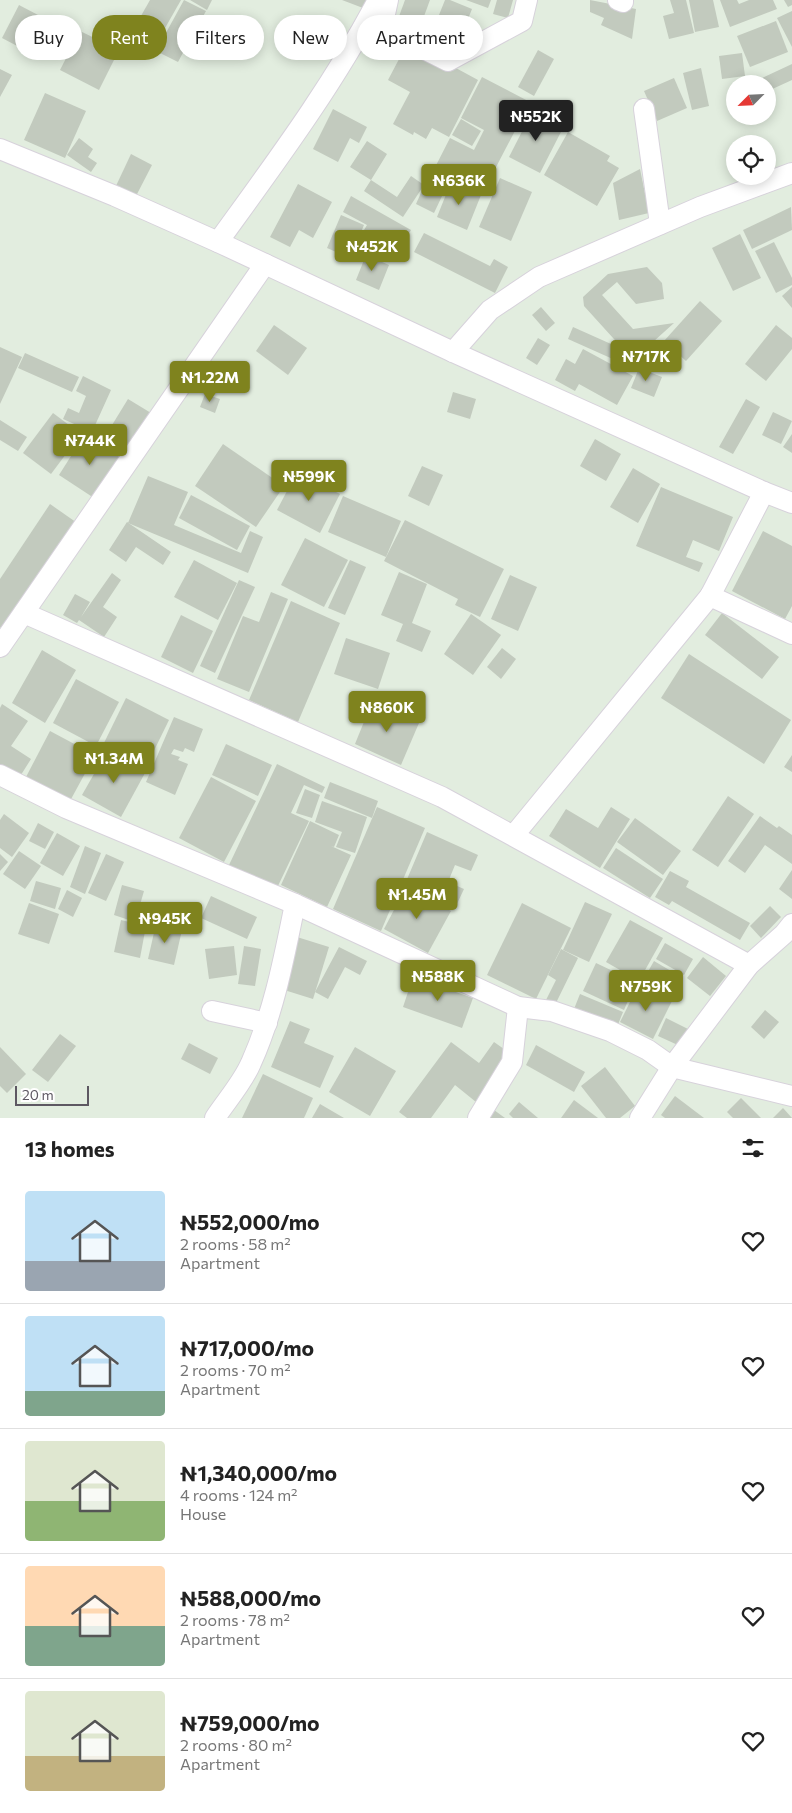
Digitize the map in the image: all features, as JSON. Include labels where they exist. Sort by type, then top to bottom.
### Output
[{"type":"street","points":[[218,242],[300,130],[356,42],[378,0]]},
{"type":"street","points":[[388,0],[382,28],[448,61],[522,21],[527,0]]},
{"type":"street","points":[[618,0],[623,2],[623,0]]},
{"type":"street","points":[[644,109],[660,224]]},
{"type":"street","points":[[0,148],[218,242],[453,352],[792,503]]},
{"type":"street","points":[[453,352],[490,310],[539,277],[660,224],[792,172]]},
{"type":"street","points":[[0,647],[265,264]]},
{"type":"street","points":[[514,836],[710,596],[764,492]]},
{"type":"street","points":[[710,596],[792,634]]},
{"type":"street","points":[[24,612],[442,797],[750,965]]},
{"type":"street","points":[[0,775],[66,808],[295,904],[518,1007],[552,1010],[610,1031],[648,1050],[672,1067],[792,1096]]},
{"type":"street","points":[[215,1118],[250,1065],[267,1023],[279,984],[295,904]]},
{"type":"street","points":[[640,1118],[672,1067],[750,965],[784,934],[792,924]]},
{"type":"street","points":[[478,1118],[512,1062],[518,1007]]},
{"type":"street","points":[[212,1011],[267,1023]]},
{"type":"building","points":[[150,0],[181,0],[167,25],[167,15],[142,15]]},
{"type":"building","points":[[184,0],[206,11],[204,15],[177,15],[178,62],[167,56],[167,31]]},
{"type":"building","points":[[190,0],[212,0],[207,10]]},
{"type":"building","points":[[342,0],[367,0],[363,8]]},
{"type":"building","points":[[405,0],[430,0],[424,15],[400,15]]},
{"type":"building","points":[[445,0],[450,0],[472,9],[470,15],[439,15]]},
{"type":"building","points":[[466,0],[491,0],[488,8]]},
{"type":"building","points":[[497,0],[513,0],[508,18],[493,14]]},
{"type":"building","points":[[590,0],[636,9],[632,39],[601,25],[604,18],[590,12]]},
{"type":"building","points":[[670,0],[686,0],[694,33],[669,39],[663,16],[674,13]]},
{"type":"building","points":[[689,0],[713,0],[719,27],[695,32]]},
{"type":"building","points":[[720,0],[737,0],[739,4],[749,0],[773,0],[777,9],[730,27]]},
{"type":"building","points":[[784,0],[792,0],[792,5],[788,7]]},
{"type":"building","points":[[19,5],[38,15],[15,15],[15,45],[2,38]]},
{"type":"building","points":[[792,11],[792,47],[777,18]]},
{"type":"building","points":[[776,21],[788,52],[750,67],[737,36]]},
{"type":"building","points":[[82,32],[92,37],[92,60],[114,60],[99,90],[60,70],[65,60],[82,60]]},
{"type":"building","points":[[538,50],[554,59],[534,96],[518,87]]},
{"type":"building","points":[[742,53],[745,75],[726,75],[726,78],[722,79],[719,56]]},
{"type":"building","points":[[399,60],[441,60],[478,80],[449,137],[432,128],[426,139],[414,132],[413,135],[393,124],[410,92],[388,80]]},
{"type":"building","points":[[792,64],[792,80],[776,87],[776,75],[769,75]]},
{"type":"building","points":[[701,68],[709,106],[692,110],[683,73]]},
{"type":"building","points":[[0,69],[12,75],[0,97]]},
{"type":"building","points":[[482,77],[530,102],[482,194],[451,178],[444,193],[427,183],[450,138],[474,150],[484,130],[461,118]]},
{"type":"building","points":[[674,78],[687,108],[657,121],[644,91]]},
{"type":"building","points":[[45,93],[86,111],[65,158],[24,140]]},
{"type":"building","points":[[333,109],[367,127],[359,143],[350,138],[338,162],[313,149]]},
{"type":"building","points":[[533,110],[564,126],[540,173],[509,157]]},
{"type":"building","points":[[461,119],[481,131],[472,146],[452,135]]},
{"type":"building","points":[[568,132],[610,156],[607,161],[619,168],[597,206],[544,175]]},
{"type":"building","points":[[79,138],[93,149],[88,157],[97,163],[91,172],[67,155]]},
{"type":"building","points":[[367,141],[387,154],[371,180],[350,167]]},
{"type":"building","points":[[131,154],[152,165],[135,198],[115,188]]},
{"type":"building","points":[[640,169],[649,213],[619,220],[613,183]]},
{"type":"building","points":[[411,176],[424,185],[403,217],[364,191],[371,180],[397,197]]},
{"type":"building","points":[[500,178],[532,192],[511,241],[479,227]]},
{"type":"building","points":[[451,182],[481,195],[467,230],[437,217]]},
{"type":"building","points":[[298,184],[332,202],[313,238],[299,230],[290,247],[270,237]]},
{"type":"building","points":[[424,186],[443,194],[434,213],[416,204]]},
{"type":"building","points":[[351,196],[411,230],[394,260],[358,240],[367,225],[343,212]]},
{"type":"building","points":[[791,207],[792,230],[752,249],[743,230]]},
{"type":"building","points":[[341,215],[364,225],[350,258],[327,248]]},
{"type":"building","points":[[424,233],[490,266],[494,259],[508,267],[495,293],[414,252]]},
{"type":"building","points":[[740,234],[761,278],[733,291],[712,248]]},
{"type":"building","points":[[774,242],[792,278],[792,285],[776,293],[755,251]]},
{"type":"building","points":[[366,255],[389,265],[379,290],[356,280]]},
{"type":"building","points":[[647,267],[662,283],[664,299],[636,304],[617,282],[602,295],[633,329],[674,323],[633,360],[584,306],[583,297],[608,274]]},
{"type":"building","points":[[792,287],[792,308],[782,296]]},
{"type":"building","points":[[700,301],[722,321],[686,361],[664,341]]},
{"type":"building","points":[[541,307],[555,323],[546,331],[532,315]]},
{"type":"building","points":[[274,325],[307,348],[288,375],[256,351]]},
{"type":"building","points":[[776,325],[792,338],[792,349],[766,381],[745,364]]},
{"type":"building","points":[[573,327],[620,348],[615,360],[568,339]]},
{"type":"building","points":[[538,338],[550,345],[537,365],[526,358]]},
{"type":"building","points":[[0,347],[22,357],[0,404]]},
{"type":"building","points":[[583,349],[633,376],[617,405],[579,384],[575,391],[555,380],[566,359],[575,364]]},
{"type":"building","points":[[25,353],[79,377],[72,392],[18,368]]},
{"type":"building","points":[[639,368],[662,377],[654,397],[631,388]]},
{"type":"building","points":[[83,376],[111,390],[92,432],[63,419],[68,408],[79,413],[86,396],[76,391]]},
{"type":"building","points":[[453,392],[476,399],[470,419],[447,412]]},
{"type":"building","points":[[205,394],[220,399],[215,413],[200,407]]},
{"type":"building","points":[[128,399],[151,413],[124,457],[101,443]]},
{"type":"building","points":[[746,399],[760,407],[733,454],[719,447]]},
{"type":"building","points":[[773,412],[792,421],[781,444],[762,435]]},
{"type":"building","points":[[53,413],[81,434],[51,474],[23,453]]},
{"type":"building","points":[[0,420],[27,437],[18,451],[0,440]]},
{"type":"building","points":[[85,434],[121,458],[94,498],[59,475]]},
{"type":"building","points":[[792,434],[792,453],[783,447]]},
{"type":"building","points":[[595,439],[621,454],[606,481],[580,466]]},
{"type":"building","points":[[223,444],[284,486],[256,527],[195,486]]},
{"type":"building","points":[[422,466],[443,475],[429,506],[408,496]]},
{"type":"building","points":[[633,468],[660,484],[638,523],[610,507]]},
{"type":"building","points":[[297,472],[340,494],[320,533],[277,510]]},
{"type":"building","points":[[148,476],[188,492],[174,525],[241,553],[250,531],[263,537],[248,573],[128,523]]},
{"type":"building","points":[[661,487],[733,517],[719,551],[693,540],[686,557],[703,563],[699,572],[636,546]]},
{"type":"building","points":[[191,495],[250,526],[237,550],[179,518]]},
{"type":"building","points":[[343,496],[401,521],[386,557],[328,532]]},
{"type":"building","points":[[50,504],[80,525],[7,632],[0,627],[0,579]]},
{"type":"building","points":[[405,520],[504,569],[480,617],[455,605],[458,599],[384,561]]},
{"type":"building","points":[[127,522],[171,552],[163,565],[136,547],[126,562],[109,550]]},
{"type":"building","points":[[763,531],[792,546],[792,606],[785,619],[732,591]]},
{"type":"building","points":[[305,538],[348,560],[324,607],[281,585]]},
{"type":"building","points":[[194,560],[237,583],[218,620],[174,597]]},
{"type":"building","points":[[350,560],[366,567],[345,615],[328,608]]},
{"type":"building","points":[[399,572],[427,584],[412,623],[431,631],[422,652],[396,641],[403,624],[381,615]]},
{"type":"building","points":[[112,573],[121,580],[103,607],[117,617],[104,637],[79,620],[77,623],[63,615],[75,594],[90,602],[81,617]]},
{"type":"building","points":[[510,575],[537,587],[518,631],[491,619]]},
{"type":"building","points":[[239,580],[255,587],[215,673],[200,666]]},
{"type":"building","points":[[271,592],[288,599],[249,692],[217,679],[243,616],[259,622]]},
{"type":"building","points":[[291,601],[340,623],[298,722],[249,700]]},
{"type":"building","points":[[722,613],[779,657],[762,679],[705,635]]},
{"type":"building","points":[[471,614],[501,635],[473,675],[444,654]]},
{"type":"building","points":[[181,615],[213,631],[193,673],[161,657]]},
{"type":"building","points":[[346,638],[390,653],[378,689],[334,674]]},
{"type":"building","points":[[502,648],[516,659],[501,679],[487,667]]},
{"type":"building","points":[[42,650],[76,670],[45,723],[12,703]]},
{"type":"building","points":[[689,654],[791,720],[764,764],[661,698]]},
{"type":"building","points":[[76,679],[119,702],[96,746],[53,723]]},
{"type":"building","points":[[126,698],[169,720],[145,769],[102,747]]},
{"type":"building","points":[[372,702],[419,723],[401,765],[355,744]]},
{"type":"building","points":[[2,704],[28,721],[11,746],[31,759],[19,778],[0,766],[0,708]]},
{"type":"building","points":[[174,717],[203,729],[194,752],[185,748],[183,752],[174,749],[171,754],[180,757],[178,760],[188,764],[175,795],[146,782]]},
{"type":"building","points":[[50,731],[95,755],[70,801],[26,777]]},
{"type":"building","points":[[226,744],[272,765],[258,796],[212,775]]},
{"type":"building","points":[[107,751],[145,773],[121,817],[82,795]]},
{"type":"building","points":[[792,755],[792,772],[784,767]]},
{"type":"building","points":[[277,764],[325,787],[322,793],[304,785],[291,813],[309,821],[277,888],[229,865]]},
{"type":"building","points":[[211,777],[256,801],[224,862],[179,838]]},
{"type":"building","points":[[330,782],[378,801],[372,818],[324,798]]},
{"type":"building","points":[[305,789],[320,795],[312,818],[296,813]]},
{"type":"building","points":[[728,796],[754,814],[718,867],[692,850]]},
{"type":"building","points":[[322,801],[367,817],[355,853],[336,847],[342,832],[315,822]]},
{"type":"building","points":[[377,807],[425,828],[381,931],[333,909]]},
{"type":"building","points":[[611,807],[630,819],[600,868],[549,836],[566,809],[598,828]]},
{"type":"building","points":[[4,814],[29,833],[12,857],[0,848],[0,820]]},
{"type":"building","points":[[760,816],[777,828],[779,826],[792,835],[792,864],[765,845],[745,873],[728,861]]},
{"type":"building","points":[[635,818],[681,851],[663,875],[617,842]]},
{"type":"building","points":[[310,821],[339,835],[334,847],[331,846],[351,855],[327,907],[281,885]]},
{"type":"building","points":[[38,823],[54,832],[45,849],[29,841]]},
{"type":"building","points":[[427,832],[478,855],[471,871],[455,865],[448,882],[464,889],[456,906],[405,884]]},
{"type":"building","points":[[57,833],[80,846],[63,876],[40,863]]},
{"type":"building","points":[[85,846],[101,853],[85,894],[70,887]]},
{"type":"building","points":[[616,848],[663,879],[650,898],[603,868]]},
{"type":"building","points":[[19,851],[41,866],[25,889],[3,874]]},
{"type":"building","points":[[0,854],[8,862],[0,871]]},
{"type":"building","points":[[106,854],[124,862],[106,901],[88,893]]},
{"type":"building","points":[[792,870],[792,899],[779,889]]},
{"type":"building","points":[[670,871],[689,881],[686,887],[750,923],[740,940],[672,901],[669,905],[655,897]]},
{"type":"building","points":[[36,881],[61,888],[55,909],[30,901]]},
{"type":"building","points":[[122,885],[144,891],[135,922],[114,915]]},
{"type":"building","points":[[406,887],[451,911],[428,953],[384,929]]},
{"type":"building","points":[[67,890],[82,898],[73,917],[58,909]]},
{"type":"building","points":[[211,896],[257,917],[247,939],[201,918]]},
{"type":"building","points":[[585,902],[612,914],[589,962],[563,950]]},
{"type":"building","points":[[29,903],[59,914],[49,944],[18,934]]},
{"type":"building","points":[[522,903],[571,928],[536,999],[487,975]]},
{"type":"building","points":[[770,906],[781,917],[761,938],[750,926]]},
{"type":"building","points":[[121,920],[146,926],[140,958],[114,952]]},
{"type":"building","points":[[630,920],[663,938],[639,981],[606,962]]},
{"type":"building","points":[[156,924],[182,930],[174,965],[148,959]]},
{"type":"building","points":[[297,937],[329,947],[313,999],[281,989]]},
{"type":"building","points":[[665,943],[693,959],[684,975],[656,959]]},
{"type":"building","points":[[234,946],[237,975],[209,979],[205,949]]},
{"type":"building","points":[[244,946],[261,949],[255,986],[238,984]]},
{"type":"building","points":[[339,947],[367,961],[360,975],[345,967],[328,999],[315,992]]},
{"type":"building","points":[[561,949],[578,958],[555,1005],[546,1000],[556,980],[548,975]]},
{"type":"building","points":[[703,957],[726,976],[710,996],[687,978]]},
{"type":"building","points":[[654,961],[683,978],[671,999],[642,982]]},
{"type":"building","points":[[596,963],[636,982],[624,1010],[583,991]]},
{"type":"building","points":[[413,977],[473,998],[462,1028],[403,1007]]},
{"type":"building","points":[[639,984],[672,1001],[653,1039],[620,1022]]},
{"type":"building","points":[[580,994],[623,1012],[617,1027],[574,1009]]},
{"type":"building","points":[[765,1010],[779,1022],[764,1039],[751,1027]]},
{"type":"building","points":[[666,1018],[688,1029],[680,1046],[658,1036]]},
{"type":"building","points":[[290,1021],[310,1029],[304,1043],[334,1056],[320,1088],[271,1067]]},
{"type":"building","points":[[60,1034],[76,1046],[48,1082],[32,1070]]},
{"type":"building","points":[[451,1042],[479,1063],[494,1042],[511,1054],[476,1102],[455,1085],[431,1118],[407,1118],[399,1112]]},
{"type":"building","points":[[189,1043],[218,1058],[210,1074],[181,1059]]},
{"type":"building","points":[[536,1045],[585,1072],[574,1092],[526,1065]]},
{"type":"building","points":[[0,1047],[26,1074],[7,1093],[0,1086]]},
{"type":"building","points":[[355,1047],[396,1071],[370,1116],[329,1092]]},
{"type":"building","points":[[605,1067],[635,1106],[620,1118],[606,1118],[581,1086]]},
{"type":"building","points":[[263,1074],[313,1098],[304,1118],[242,1118]]},
{"type":"building","points":[[675,1096],[704,1118],[665,1118],[661,1115]]},
{"type":"building","points":[[741,1098],[761,1118],[733,1118],[727,1112]]},
{"type":"building","points":[[574,1100],[598,1118],[561,1118]]},
{"type":"building","points":[[519,1102],[538,1118],[513,1118],[509,1114]]},
{"type":"building","points":[[320,1104],[344,1118],[312,1118]]},
{"type":"building","points":[[783,1108],[792,1118],[773,1118]]},
{"type":"building","points":[[494,1110],[505,1118],[488,1118]]}]
